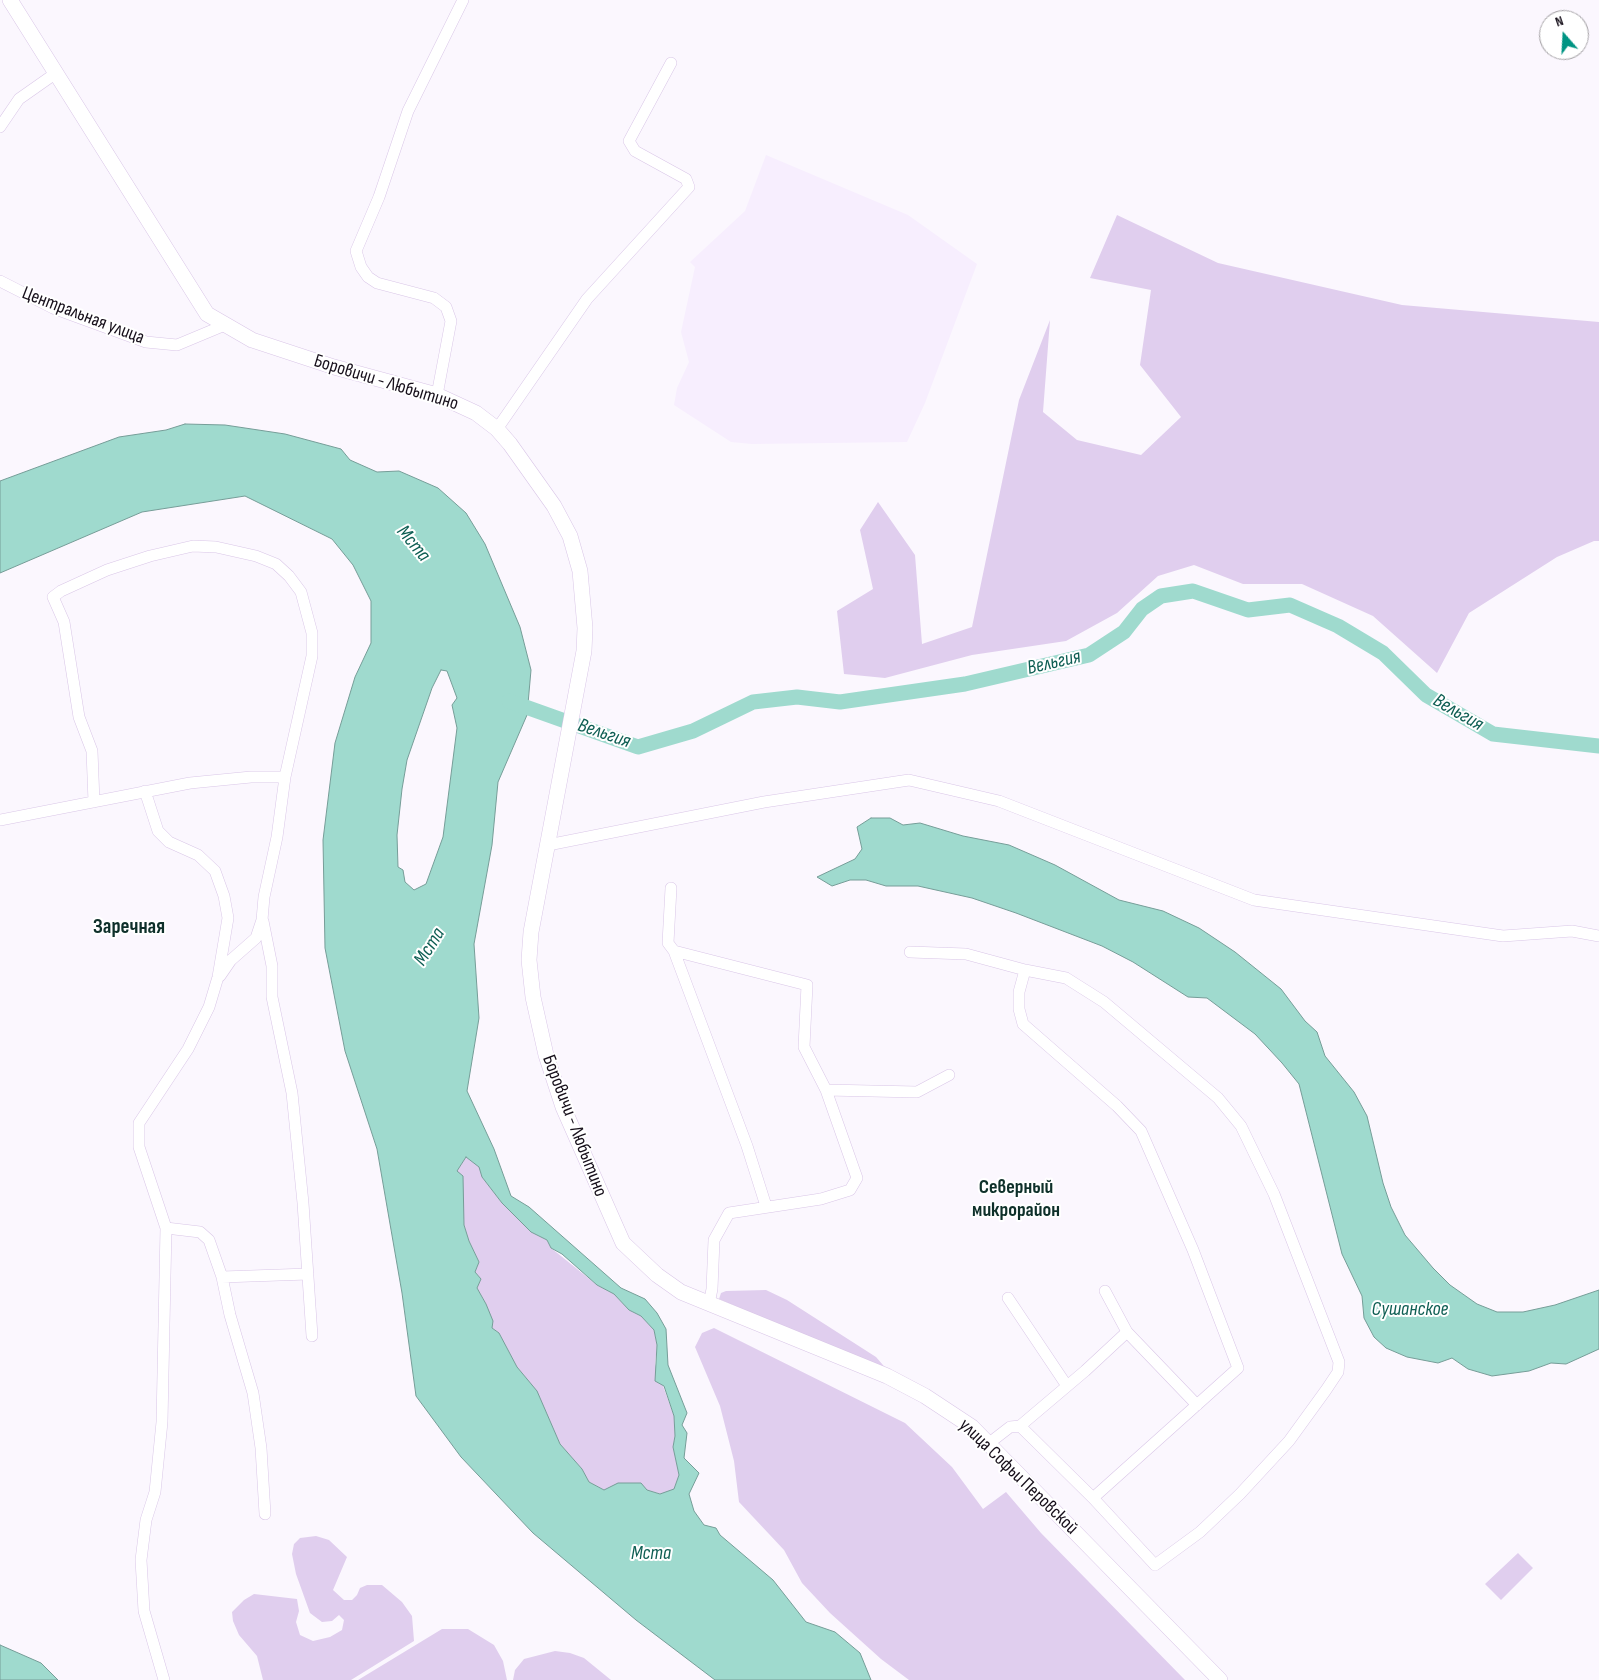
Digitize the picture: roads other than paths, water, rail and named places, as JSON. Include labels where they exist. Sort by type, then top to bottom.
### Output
[{"type":"main road","name":"Боровичи - Любытино","points":[[10,0],[207,314],[252,340],[334,367],[437,395],[476,413],[497,429],[534,476],[554,506],[576,553],[585,628],[581,666],[531,932],[529,960],[532,997],[546,1055],[563,1107],[623,1243],[657,1275],[681,1292],[715,1307]]},
{"type":"main road","name":"улица Софьи Перовской","points":[[715,1307],[794,1336],[887,1376],[947,1410],[972,1428],[1220,1680]]},
{"type":"street","points":[[437,395],[451,322],[446,307],[434,298],[377,283],[368,277],[361,267],[356,251],[379,196],[408,111],[463,0]]},
{"type":"street","points":[[497,429],[587,299],[689,187],[686,179],[635,151],[628,141],[671,63]]},
{"type":"street","points":[[0,126],[19,100],[56,73]]},
{"type":"street","name":"Центральная улица","points":[[0,281],[53,308],[146,342],[176,345],[225,325]]},
{"type":"street","points":[[94,802],[92,751],[79,717],[64,622],[53,597],[61,591],[108,570],[150,556],[192,546],[216,547],[256,556],[276,564],[289,576],[301,592],[312,633],[312,656],[285,777],[277,837],[264,897],[262,920],[256,938],[231,960],[218,977]]},
{"type":"street","points":[[0,820],[190,783],[251,777],[285,777]]},
{"type":"street","points":[[548,845],[764,802],[909,780],[999,801],[1254,900],[1503,936],[1572,931],[1599,936]]},
{"type":"street","points":[[145,791],[158,831],[169,842],[198,855],[215,871],[224,896],[228,918],[218,977],[209,1007],[188,1049],[139,1123],[139,1147],[166,1228],[162,1422],[155,1492],[146,1520],[140,1560],[144,1611],[164,1680]]},
{"type":"street","points":[[671,888],[668,942],[674,951],[747,1146],[766,1206]]},
{"type":"street","points":[[262,920],[272,966],[272,997],[292,1093],[312,1336]]},
{"type":"street","points":[[674,951],[807,985],[804,1047],[826,1090],[857,1178],[850,1190],[821,1199],[729,1213],[720,1226],[714,1240],[712,1289],[715,1307]]},
{"type":"street","points":[[910,952],[966,954],[1024,970],[1066,978],[1104,1002],[1218,1098],[1241,1126],[1274,1194],[1339,1362],[1334,1378],[1290,1441],[1240,1494],[1200,1532],[1155,1565],[1093,1498],[1020,1426]]},
{"type":"street","points":[[1024,970],[1019,992],[1019,1008],[1023,1024],[1140,1128],[1193,1250],[1238,1368],[1093,1498]]},
{"type":"street","points":[[826,1090],[917,1092],[949,1075]]},
{"type":"street","points":[[166,1228],[200,1232],[209,1240],[222,1277],[230,1315],[253,1393],[261,1448],[264,1514]]},
{"type":"street","points":[[222,1277],[308,1274]]},
{"type":"street","points":[[1105,1291],[1127,1332],[1197,1405]]},
{"type":"street","points":[[1008,1298],[1067,1386]]},
{"type":"street","points":[[988,1444],[1010,1427],[1020,1426],[1127,1332]]},
{"type":"water","name":"Мста","points":[[185,424],[225,425],[285,434],[341,449],[350,460],[377,472],[399,471],[438,488],[466,513],[485,544],[520,627],[531,670],[527,715],[498,782],[492,845],[474,944],[479,1018],[467,1091],[494,1149],[511,1196],[529,1207],[621,1288],[645,1299],[657,1313],[666,1329],[668,1365],[687,1413],[682,1425],[687,1433],[684,1458],[699,1473],[689,1494],[694,1511],[704,1525],[716,1528],[720,1535],[773,1580],[806,1622],[835,1632],[860,1653],[871,1680],[715,1680],[636,1620],[533,1533],[461,1457],[416,1396],[402,1293],[377,1149],[345,1051],[325,948],[323,840],[335,743],[355,677],[371,643],[371,601],[353,565],[332,539],[245,496],[142,512],[0,573],[0,481],[119,437],[166,430]],"holes":[[[441,670],[447,671],[457,698],[452,705],[457,728],[443,837],[426,884],[414,890],[405,882],[403,870],[398,867],[397,835],[402,789],[407,760],[432,688]],[[466,1157],[479,1167],[482,1177],[502,1203],[531,1232],[547,1240],[551,1248],[562,1254],[597,1285],[614,1294],[629,1310],[641,1316],[654,1330],[657,1345],[655,1381],[664,1386],[674,1416],[675,1436],[673,1447],[679,1475],[674,1489],[660,1494],[647,1490],[641,1483],[618,1483],[604,1490],[589,1482],[582,1469],[560,1444],[537,1391],[517,1367],[499,1333],[492,1328],[493,1321],[477,1288],[481,1279],[475,1272],[479,1262],[464,1225],[463,1176],[457,1171]]]},
{"type":"water","name":"Сушанское","points":[[871,818],[890,818],[903,825],[920,823],[963,836],[1009,845],[1055,865],[1119,900],[1163,911],[1199,928],[1235,952],[1281,989],[1305,1021],[1317,1032],[1325,1056],[1354,1092],[1367,1116],[1383,1183],[1391,1207],[1405,1235],[1433,1268],[1450,1285],[1477,1304],[1497,1312],[1523,1312],[1555,1305],[1599,1290],[1599,1349],[1566,1364],[1551,1363],[1529,1371],[1492,1376],[1468,1369],[1452,1358],[1438,1363],[1407,1357],[1386,1348],[1374,1337],[1364,1318],[1362,1296],[1342,1254],[1299,1084],[1255,1034],[1207,998],[1188,997],[1133,962],[1102,946],[1016,913],[972,898],[918,886],[886,886],[866,880],[850,880],[832,886],[817,877],[855,859],[862,849],[857,827]]},
{"type":"water","points":[[0,1645],[41,1663],[58,1680],[0,1680]]},
{"type":"waterway","name":"Вельгия","points":[[509,701],[638,747],[693,731],[753,702],[797,697],[840,702],[965,684],[1089,655],[1124,632],[1142,609],[1161,596],[1193,591],[1248,610],[1290,605],[1338,626],[1383,653],[1426,695],[1493,734],[1599,746]]},
{"type":"district","name":"Заречная","points":[[129,928]]},
{"type":"district","name":"Северный микрорайон","points":[[1016,1200]]}]
